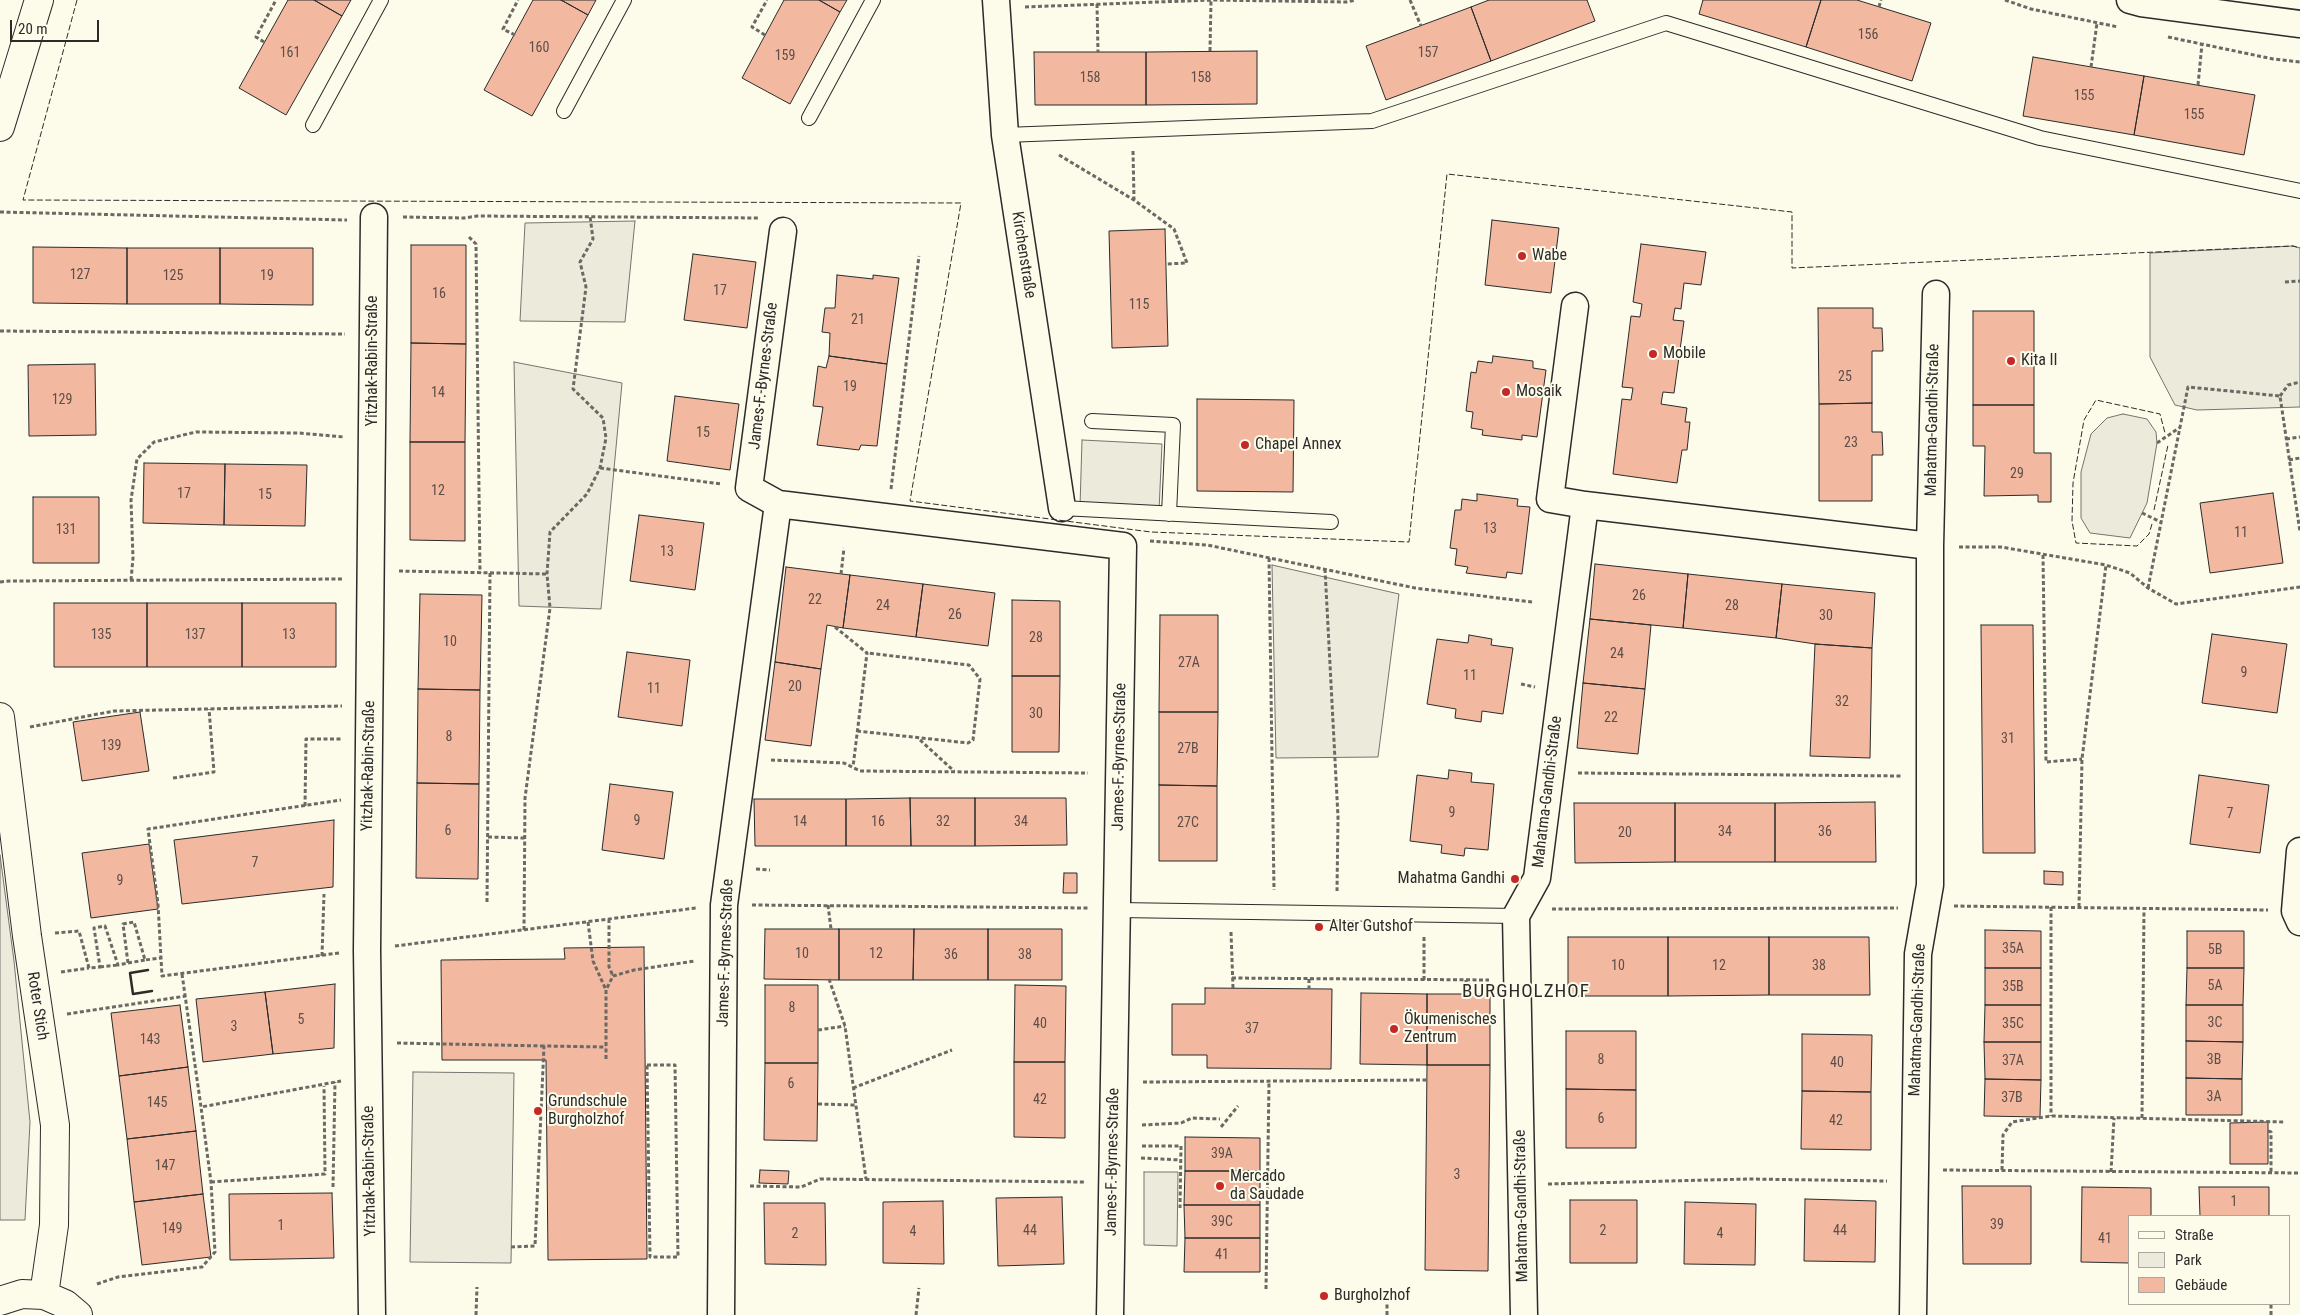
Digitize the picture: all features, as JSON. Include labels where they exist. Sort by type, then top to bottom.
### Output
[{"type":"street","points":[[0,127],[39,0]]},
{"type":"street","points":[[2130,0],[2300,24]]},
{"type":"street","name":"Kirchenstraße","points":[[997,4],[1062,508]]},
{"type":"street","name":"Yitzhak-Rabin-Straße","points":[[372,1315],[368,950],[374,217]]},
{"type":"street","name":"James-F.-Byrnes-Straße","points":[[749,488],[774,228]]},
{"type":"street","name":"Mahatma-Gandhi-Straße","points":[[1913,1315],[1918,954],[1930,885],[1930,546],[1936,294]]},
{"type":"street","points":[[1574,306],[1550,499],[1930,546]]},
{"type":"street","points":[[749,488],[778,504],[1122,546]]},
{"type":"street","name":"James-F.-Byrnes-Straße","points":[[721,1315],[724,905],[778,504]]},
{"type":"street","name":"Mahatma-Gandhi-Straße","points":[[1524,1315],[1516,916],[1538,878],[1585,504]]},
{"type":"street","name":"James-F.-Byrnes-Straße","points":[[1110,1315],[1118,910],[1122,546]]},
{"type":"street","name":"Roter Stich","points":[[0,717],[27,936],[55,1125],[54,1225],[44,1295]]},
{"type":"street","points":[[2300,851],[2295,911],[2300,922]]},
{"type":"street","points":[[0,1301],[22,1294],[44,1295],[66,1304],[78,1315]]},
{"type":"lane","points":[[313,125],[382,0]]},
{"type":"lane","points":[[564,111],[624,0]]},
{"type":"lane","points":[[809,118],[873,0]]},
{"type":"lane","points":[[1015,135],[1372,121],[1666,23],[2040,138],[2300,192]]},
{"type":"lane","points":[[1092,421],[1173,425],[1169,514]]},
{"type":"lane","points":[[1062,508],[1331,522]]},
{"type":"lane","points":[[1118,910],[1516,916]]},
{"type":"path","points":[[264,42],[256,37],[276,0]]},
{"type":"path","points":[[514,35],[503,29],[518,0]]},
{"type":"path","points":[[765,35],[752,27],[767,0]]},
{"type":"path","points":[[997,4],[1097,4],[1211,0],[1346,2],[1356,0]]},
{"type":"path","points":[[1210,52],[1211,0]]},
{"type":"path","points":[[1410,0],[1421,26]]},
{"type":"path","points":[[1879,7],[1880,0]]},
{"type":"path","points":[[1097,4],[1098,52]]},
{"type":"path","points":[[2091,67],[2097,23]]},
{"type":"path","points":[[2198,86],[2202,44]]},
{"type":"path","points":[[1133,130],[1134,200]]},
{"type":"path","points":[[1015,135],[1134,200],[1174,229],[1188,263],[1166,264]]},
{"type":"path","points":[[0,212],[348,220],[374,217],[590,216],[761,218],[774,228]]},
{"type":"path","points":[[524,930],[525,798],[550,608],[547,574],[550,532],[587,494],[600,468],[606,438],[603,418],[574,389],[586,287],[580,262],[593,239],[590,216]]},
{"type":"path","points":[[469,238],[476,244],[480,573]]},
{"type":"path","points":[[887,517],[919,256]]},
{"type":"path","points":[[2285,282],[2300,280]]},
{"type":"path","points":[[0,331],[373,334]]},
{"type":"path","points":[[2300,382],[2288,386],[2280,396],[2300,532]]},
{"type":"path","points":[[2148,588],[2188,387],[2280,396]]},
{"type":"path","points":[[2157,443],[2180,428]]},
{"type":"path","points":[[131,580],[133,558],[131,500],[137,458],[154,442],[196,432],[299,433],[372,439]]},
{"type":"path","points":[[2286,439],[2300,437]]},
{"type":"path","points":[[2290,460],[2300,458]]},
{"type":"path","points":[[600,468],[749,488]]},
{"type":"path","points":[[2142,513],[2161,522]]},
{"type":"path","points":[[1122,546],[1139,541],[1207,546],[1415,588],[1532,602]]},
{"type":"path","points":[[1930,546],[2001,548],[2106,565],[2130,573],[2148,588],[2176,604],[2300,587]]},
{"type":"path","points":[[841,574],[844,548]]},
{"type":"path","points":[[2043,555],[2046,762],[2082,760]]},
{"type":"path","points":[[1269,558],[1274,889]]},
{"type":"path","points":[[2079,908],[2082,760],[2106,565]]},
{"type":"path","points":[[1325,569],[1338,817],[1336,914]]},
{"type":"path","points":[[0,582],[370,579],[396,571],[547,574]]},
{"type":"path","points":[[487,902],[490,573]]},
{"type":"path","points":[[836,627],[867,653],[969,665],[980,679],[973,740],[968,743],[920,739],[857,730]]},
{"type":"path","points":[[853,767],[867,653]]},
{"type":"path","points":[[33,726],[114,711],[330,707]]},
{"type":"path","points":[[173,778],[214,772],[209,709]]},
{"type":"path","points":[[305,806],[306,739],[370,740]]},
{"type":"path","points":[[920,739],[954,772]]},
{"type":"path","points":[[774,760],[844,764],[860,771],[1088,773]]},
{"type":"path","points":[[1551,774],[1930,777]]},
{"type":"path","points":[[369,796],[148,829],[158,904],[162,976],[724,905],[1118,910]]},
{"type":"path","points":[[487,837],[525,838]]},
{"type":"path","points":[[322,956],[324,894]]},
{"type":"path","points":[[828,905],[831,929]]},
{"type":"path","points":[[2051,907],[2051,1116]]},
{"type":"path","points":[[2142,1118],[2144,909]]},
{"type":"path","points":[[1424,915],[1424,980]]},
{"type":"path","points":[[606,1059],[606,990],[612,976],[609,967],[609,919]]},
{"type":"path","points":[[128,963],[124,924],[134,922],[145,960]]},
{"type":"path","points":[[588,922],[593,961],[606,990]]},
{"type":"path","points":[[100,966],[94,928],[105,926],[118,965]]},
{"type":"path","points":[[27,936],[79,931],[89,968]]},
{"type":"path","points":[[1231,940],[1233,988]]},
{"type":"path","points":[[612,976],[634,970],[723,957]]},
{"type":"path","points":[[81,969],[161,958]]},
{"type":"path","points":[[97,1284],[118,1277],[202,1266],[215,1252],[211,1182],[182,974]]},
{"type":"path","points":[[1232,978],[1518,981]]},
{"type":"path","points":[[829,979],[845,1026],[866,1180]]},
{"type":"path","points":[[1308,979],[1309,989]]},
{"type":"path","points":[[1466,980],[1466,994]]},
{"type":"path","points":[[81,1012],[186,996]]},
{"type":"path","points":[[818,1030],[845,1026]]},
{"type":"path","points":[[423,1044],[606,1047]]},
{"type":"path","points":[[511,1247],[535,1246],[544,1046]]},
{"type":"path","points":[[853,1088],[952,1050]]},
{"type":"path","points":[[647,1065],[675,1065],[678,1257],[650,1257],[647,1065]]},
{"type":"path","points":[[201,1107],[324,1086],[335,1082],[369,1076]]},
{"type":"path","points":[[1169,1082],[1427,1080]]},
{"type":"path","points":[[333,1187],[335,1082]]},
{"type":"path","points":[[1266,1289],[1269,1082]]},
{"type":"path","points":[[211,1182],[325,1174],[324,1086]]},
{"type":"path","points":[[818,1104],[856,1105]]},
{"type":"path","points":[[1221,1127],[1238,1106]]},
{"type":"path","points":[[2002,1170],[2002,1135],[2012,1122],[2051,1116],[2284,1122]]},
{"type":"path","points":[[1114,1126],[1181,1123],[1192,1118],[1220,1119]]},
{"type":"path","points":[[2111,1172],[2114,1118]]},
{"type":"path","points":[[2268,1131],[2271,1132],[2271,1173]]},
{"type":"path","points":[[1141,1146],[1181,1146],[1182,1186],[1180,1208]]},
{"type":"path","points":[[1144,1159],[1180,1160]]},
{"type":"path","points":[[1522,1185],[1749,1178],[1915,1176],[2002,1170],[2300,1173]]},
{"type":"path","points":[[779,1187],[801,1187],[820,1179],[1112,1182]]},
{"type":"path","points":[[476,1315],[477,1287]]},
{"type":"path","points":[[916,1315],[918,1288]]},
{"type":"path","points":[[1387,1315],[1388,1290]]},
{"type":"green space","points":[[635,221],[625,322],[520,321],[525,223]]},
{"type":"green space","points":[[2293,246],[2300,248],[2300,407],[2197,410],[2175,405],[2150,357],[2150,253]]},
{"type":"green space","points":[[514,362],[622,383],[601,609],[519,606]]},
{"type":"green space","points":[[2123,414],[2147,419],[2156,432],[2157,443],[2147,503],[2130,538],[2090,533],[2081,518],[2081,472],[2091,434],[2107,418]]},
{"type":"green space","points":[[1272,565],[1399,594],[1378,757],[1276,758]]},
{"type":"green space","points":[[0,855],[14,961],[30,1122],[25,1220],[0,1220]]},
{"type":"green space","points":[[413,1072],[514,1073],[511,1263],[410,1262]]},
{"type":"shaded area","points":[[1082,440],[1162,444],[1159,511],[1080,507]]},
{"type":"shaded area","points":[[1144,1172],[1178,1172],[1177,1246],[1144,1245]]},
{"type":"building","points":[[288,0],[314,0],[342,16],[286,115],[239,88]]},
{"type":"building","points":[[314,0],[351,0],[342,16]]},
{"type":"building","points":[[533,0],[561,0],[588,15],[532,116],[484,90]]},
{"type":"building","points":[[561,0],[596,0],[588,15]]},
{"type":"building","points":[[784,0],[819,0],[840,12],[790,104],[742,78]]},
{"type":"building","points":[[819,0],[847,0],[840,12]]},
{"type":"building","points":[[1489,0],[1587,0],[1595,21],[1491,61],[1471,7]]},
{"type":"building","points":[[1703,0],[1821,0],[1806,47],[1699,14]]},
{"type":"building","points":[[1821,0],[1857,0],[1931,23],[1912,81],[1806,47]]},
{"type":"building","points":[[1471,7],[1491,61],[1386,100],[1366,46]]},
{"type":"building","points":[[1257,51],[1257,104],[1146,105],[1146,52]]},
{"type":"building","points":[[1034,52],[1146,52],[1146,105],[1035,105]]},
{"type":"building","points":[[2033,57],[2144,76],[2134,135],[2023,116]]},
{"type":"building","points":[[2144,76],[2255,95],[2244,155],[2134,135]]},
{"type":"building","name":"Wabe","points":[[1492,220],[1559,228],[1551,293],[1485,285]]},
{"type":"building","points":[[1165,229],[1168,346],[1112,348],[1109,231]]},
{"type":"building","name":"Mobile","points":[[1641,244],[1706,252],[1701,285],[1684,283],[1681,309],[1675,308],[1673,320],[1684,321],[1674,393],[1663,392],[1661,404],[1687,408],[1685,422],[1690,422],[1687,450],[1682,450],[1677,483],[1613,474],[1622,399],[1631,400],[1633,388],[1622,387],[1631,316],[1640,317],[1642,304],[1633,302]]},
{"type":"building","points":[[411,245],[466,245],[466,344],[411,343]]},
{"type":"building","points":[[33,247],[127,248],[127,304],[33,303]]},
{"type":"building","points":[[127,248],[220,248],[220,304],[127,304]]},
{"type":"building","points":[[220,248],[313,248],[313,305],[220,304]]},
{"type":"building","points":[[693,254],[756,262],[747,328],[684,320]]},
{"type":"building","points":[[837,275],[873,279],[873,275],[899,278],[887,364],[829,356],[830,333],[822,332],[825,308],[835,308]]},
{"type":"building","points":[[1818,308],[1873,308],[1873,328],[1882,328],[1883,351],[1872,351],[1872,403],[1819,404]]},
{"type":"building","points":[[1973,311],[2034,311],[2034,405],[1973,405]]},
{"type":"building","points":[[411,343],[466,344],[465,442],[410,442]]},
{"type":"building","points":[[829,356],[887,364],[877,446],[861,445],[859,450],[817,445],[823,407],[813,406],[818,366],[826,368]]},
{"type":"building","name":"Mosaik","points":[[1493,356],[1533,361],[1533,368],[1546,370],[1537,437],[1522,435],[1522,440],[1482,435],[1483,430],[1471,428],[1473,412],[1466,411],[1471,372],[1476,373],[1478,361],[1492,363]]},
{"type":"building","points":[[95,364],[96,435],[29,436],[28,365]]},
{"type":"building","points":[[675,396],[739,404],[730,470],[667,461]]},
{"type":"building","name":"Chapel Annex","points":[[1197,399],[1294,400],[1293,492],[1197,491]]},
{"type":"building","points":[[1872,403],[1872,432],[1882,432],[1883,455],[1872,455],[1872,501],[1819,501],[1819,404]]},
{"type":"building","points":[[1973,405],[2034,405],[2034,453],[2051,453],[2051,502],[2038,502],[2038,495],[1984,496],[1985,446],[1973,446]]},
{"type":"building","points":[[410,442],[465,442],[465,541],[410,540]]},
{"type":"building","points":[[144,463],[225,464],[224,525],[143,523]]},
{"type":"building","points":[[225,464],[307,465],[305,526],[224,525]]},
{"type":"building","points":[[2273,493],[2283,563],[2210,573],[2200,503]]},
{"type":"building","points":[[1477,494],[1518,499],[1517,506],[1530,507],[1522,574],[1507,572],[1506,578],[1466,573],[1468,567],[1455,565],[1457,549],[1450,548],[1455,510],[1461,510],[1462,499],[1477,501]]},
{"type":"building","points":[[33,497],[99,497],[99,563],[33,563]]},
{"type":"building","points":[[639,515],[704,523],[695,590],[630,581]]},
{"type":"building","points":[[1595,564],[1688,574],[1683,628],[1590,619]]},
{"type":"building","points":[[786,567],[850,575],[843,628],[827,625],[821,669],[775,662]]},
{"type":"building","points":[[1688,574],[1782,584],[1776,638],[1683,628]]},
{"type":"building","points":[[850,575],[923,584],[916,637],[843,628]]},
{"type":"building","points":[[923,584],[995,593],[988,646],[916,637]]},
{"type":"building","points":[[1782,584],[1875,593],[1872,648],[1815,644],[1776,638]]},
{"type":"building","points":[[420,594],[482,595],[480,690],[418,689]]},
{"type":"building","points":[[1012,600],[1060,601],[1060,676],[1012,676]]},
{"type":"building","points":[[54,603],[147,603],[147,667],[54,667]]},
{"type":"building","points":[[147,603],[242,603],[242,667],[147,667]]},
{"type":"building","points":[[242,603],[336,603],[336,667],[242,667]]},
{"type":"building","points":[[1160,615],[1218,615],[1218,712],[1159,712]]},
{"type":"building","points":[[1590,619],[1651,625],[1645,689],[1583,683]]},
{"type":"building","points":[[1981,625],[2033,625],[2035,853],[1983,853]]},
{"type":"building","points":[[2212,634],[2287,644],[2277,713],[2202,703]]},
{"type":"building","points":[[1469,635],[1492,639],[1491,645],[1513,648],[1503,714],[1482,711],[1481,722],[1455,718],[1456,709],[1427,704],[1437,639],[1468,643]]},
{"type":"building","points":[[1815,644],[1872,648],[1870,758],[1810,756]]},
{"type":"building","points":[[627,652],[690,660],[682,726],[618,717]]},
{"type":"building","points":[[775,662],[821,669],[811,746],[765,740]]},
{"type":"building","points":[[1012,676],[1060,676],[1059,752],[1012,752]]},
{"type":"building","points":[[1583,683],[1645,689],[1638,754],[1577,748]]},
{"type":"building","points":[[418,689],[480,690],[479,784],[417,783]]},
{"type":"building","points":[[140,712],[149,771],[82,781],[73,722]]},
{"type":"building","points":[[1159,712],[1218,712],[1217,786],[1159,785]]},
{"type":"building","points":[[1449,770],[1472,773],[1471,782],[1494,784],[1488,850],[1465,848],[1464,856],[1441,853],[1442,845],[1410,841],[1417,775],[1448,779]]},
{"type":"building","points":[[2199,775],[2269,785],[2260,853],[2190,844]]},
{"type":"building","points":[[417,783],[479,784],[478,879],[416,878]]},
{"type":"building","points":[[610,784],[673,792],[664,859],[602,850]]},
{"type":"building","points":[[1159,785],[1217,786],[1217,861],[1159,861]]},
{"type":"building","points":[[910,798],[911,846],[846,846],[846,799]]},
{"type":"building","points":[[910,798],[975,798],[975,846],[911,846]]},
{"type":"building","points":[[975,798],[1066,798],[1067,845],[975,846]]},
{"type":"building","points":[[754,799],[846,799],[846,846],[755,846]]},
{"type":"building","points":[[1875,802],[1876,862],[1775,862],[1775,803]]},
{"type":"building","points":[[1574,803],[1675,803],[1675,862],[1575,863]]},
{"type":"building","points":[[1675,803],[1775,803],[1775,862],[1675,862]]},
{"type":"building","points":[[334,820],[333,887],[182,904],[174,840]]},
{"type":"building","points":[[149,844],[158,909],[91,918],[82,853]]},
{"type":"building","points":[[2044,871],[2063,872],[2063,885],[2044,884]]},
{"type":"building","points":[[1064,873],[1077,873],[1077,893],[1063,893]]},
{"type":"building","points":[[765,929],[839,929],[839,980],[764,979]]},
{"type":"building","points":[[839,929],[914,929],[913,980],[839,980]]},
{"type":"building","points":[[914,929],[988,929],[988,980],[913,980]]},
{"type":"building","points":[[988,929],[1062,929],[1062,980],[988,980]]},
{"type":"building","points":[[1985,930],[2041,931],[2041,968],[1985,968]]},
{"type":"building","points":[[2187,931],[2244,931],[2244,968],[2187,968]]},
{"type":"building","points":[[1568,937],[1668,937],[1668,996],[1568,996]]},
{"type":"building","points":[[1668,937],[1769,937],[1769,995],[1668,996]]},
{"type":"building","points":[[1769,937],[1869,937],[1870,995],[1769,995]]},
{"type":"building","points":[[644,947],[647,1259],[548,1260],[546,1060],[442,1060],[441,960],[565,959],[564,948]]},
{"type":"building","points":[[1985,968],[2041,968],[2041,1005],[1985,1005]]},
{"type":"building","points":[[2187,968],[2244,968],[2243,1005],[2186,1005]]},
{"type":"building","points":[[335,984],[334,1048],[273,1054],[265,992]]},
{"type":"building","points":[[765,985],[818,985],[818,1063],[765,1063]]},
{"type":"building","points":[[1015,985],[1066,986],[1065,1062],[1014,1062]]},
{"type":"building","points":[[1205,988],[1332,989],[1331,1069],[1207,1068],[1207,1055],[1172,1055],[1172,1004],[1205,1004]]},
{"type":"building","points":[[265,992],[273,1054],[203,1062],[196,999]]},
{"type":"building","name":"Ökumenisches Zentrum","points":[[1361,993],[1427,994],[1427,1065],[1360,1064]]},
{"type":"building","points":[[1427,994],[1490,994],[1490,1065],[1427,1065]]},
{"type":"building","points":[[180,1005],[188,1067],[119,1076],[111,1013]]},
{"type":"building","points":[[1985,1005],[2041,1005],[2041,1042],[1984,1042]]},
{"type":"building","points":[[2186,1005],[2243,1005],[2243,1042],[2186,1041]]},
{"type":"building","points":[[1566,1031],[1636,1031],[1636,1090],[1566,1089]]},
{"type":"building","points":[[1802,1034],[1872,1035],[1871,1092],[1802,1091]]},
{"type":"building","points":[[2186,1041],[2243,1042],[2242,1079],[2186,1078]]},
{"type":"building","points":[[1984,1042],[2041,1042],[2041,1080],[1985,1079]]},
{"type":"building","points":[[1014,1062],[1065,1062],[1065,1138],[1014,1137]]},
{"type":"building","points":[[765,1063],[818,1063],[817,1141],[764,1140]]},
{"type":"building","points":[[1427,1065],[1490,1065],[1488,1271],[1425,1270]]},
{"type":"building","points":[[188,1067],[196,1131],[127,1139],[119,1076]]},
{"type":"building","points":[[2186,1078],[2242,1079],[2242,1115],[2186,1115]]},
{"type":"building","points":[[1985,1079],[2041,1080],[2040,1117],[1984,1116]]},
{"type":"building","points":[[1566,1089],[1636,1090],[1636,1148],[1566,1148]]},
{"type":"building","points":[[1802,1091],[1871,1092],[1871,1150],[1801,1149]]},
{"type":"building","points":[[2268,1122],[2268,1164],[2230,1164],[2230,1123]]},
{"type":"building","points":[[196,1131],[203,1194],[134,1202],[127,1139]]},
{"type":"building","points":[[1185,1137],[1260,1138],[1260,1171],[1185,1171]]},
{"type":"building","points":[[760,1170],[789,1171],[788,1184],[759,1183]]},
{"type":"building","points":[[1185,1171],[1260,1171],[1260,1205],[1184,1205]]},
{"type":"building","points":[[1962,1186],[2031,1186],[2031,1264],[1963,1264]]},
{"type":"building","points":[[2082,1187],[2151,1188],[2151,1215],[2128,1215],[2128,1263],[2081,1262]]},
{"type":"building","points":[[2199,1187],[2269,1187],[2269,1215],[2200,1215]]},
{"type":"building","points":[[332,1193],[334,1258],[230,1260],[229,1194]]},
{"type":"building","points":[[203,1194],[211,1257],[142,1265],[134,1202]]},
{"type":"building","points":[[1062,1197],[1064,1264],[998,1266],[996,1198]]},
{"type":"building","points":[[1805,1199],[1876,1201],[1875,1262],[1804,1261]]},
{"type":"building","points":[[1570,1200],[1637,1200],[1637,1263],[1570,1263]]},
{"type":"building","points":[[943,1201],[944,1264],[883,1263],[883,1202]]},
{"type":"building","points":[[1685,1202],[1756,1204],[1755,1265],[1684,1264]]},
{"type":"building","points":[[764,1203],[825,1203],[826,1265],[765,1264]]},
{"type":"building","points":[[1184,1205],[1260,1205],[1260,1238],[1185,1238]]},
{"type":"building","points":[[1185,1238],[1260,1238],[1260,1272],[1184,1272]]},
{"type":"fence","points":[[77,0],[23,200],[961,203],[910,501],[1151,532],[1409,542],[1447,174],[1792,212],[1792,268],[2293,246],[2300,248]]},
{"type":"fence","points":[[2152,524],[2149,534],[2137,546],[2076,543],[2072,521],[2073,483],[2084,420],[2096,400],[2160,414],[2165,433]]},
{"type":"fence","points":[[2154,510],[2168,445]]},
{"type":"wall","points":[[148,970],[130,973],[133,994],[152,991]]},
{"type":"place","name":"Wabe","points":[[1522,256]]},
{"type":"place","name":"Mobile","points":[[1653,354]]},
{"type":"place","name":"Kita II","points":[[2011,361]]},
{"type":"place","name":"Mosaik","points":[[1506,392]]},
{"type":"place","name":"Chapel Annex","points":[[1245,445]]},
{"type":"place","name":"Mahatma Gandhi","points":[[1515,879]]},
{"type":"place","name":"Alter Gutshof","points":[[1319,927]]},
{"type":"place","name":"Ökumenisches Zentrum","points":[[1394,1029]]},
{"type":"place","name":"Grundschule Burgholzhof","points":[[538,1111]]},
{"type":"place","name":"Mercado da Saudade","points":[[1220,1186]]},
{"type":"place","name":"Burgholzhof","points":[[1324,1296]]},
{"type":"district","name":"BURGHOLZHOF","points":[[1526,992]]}]
